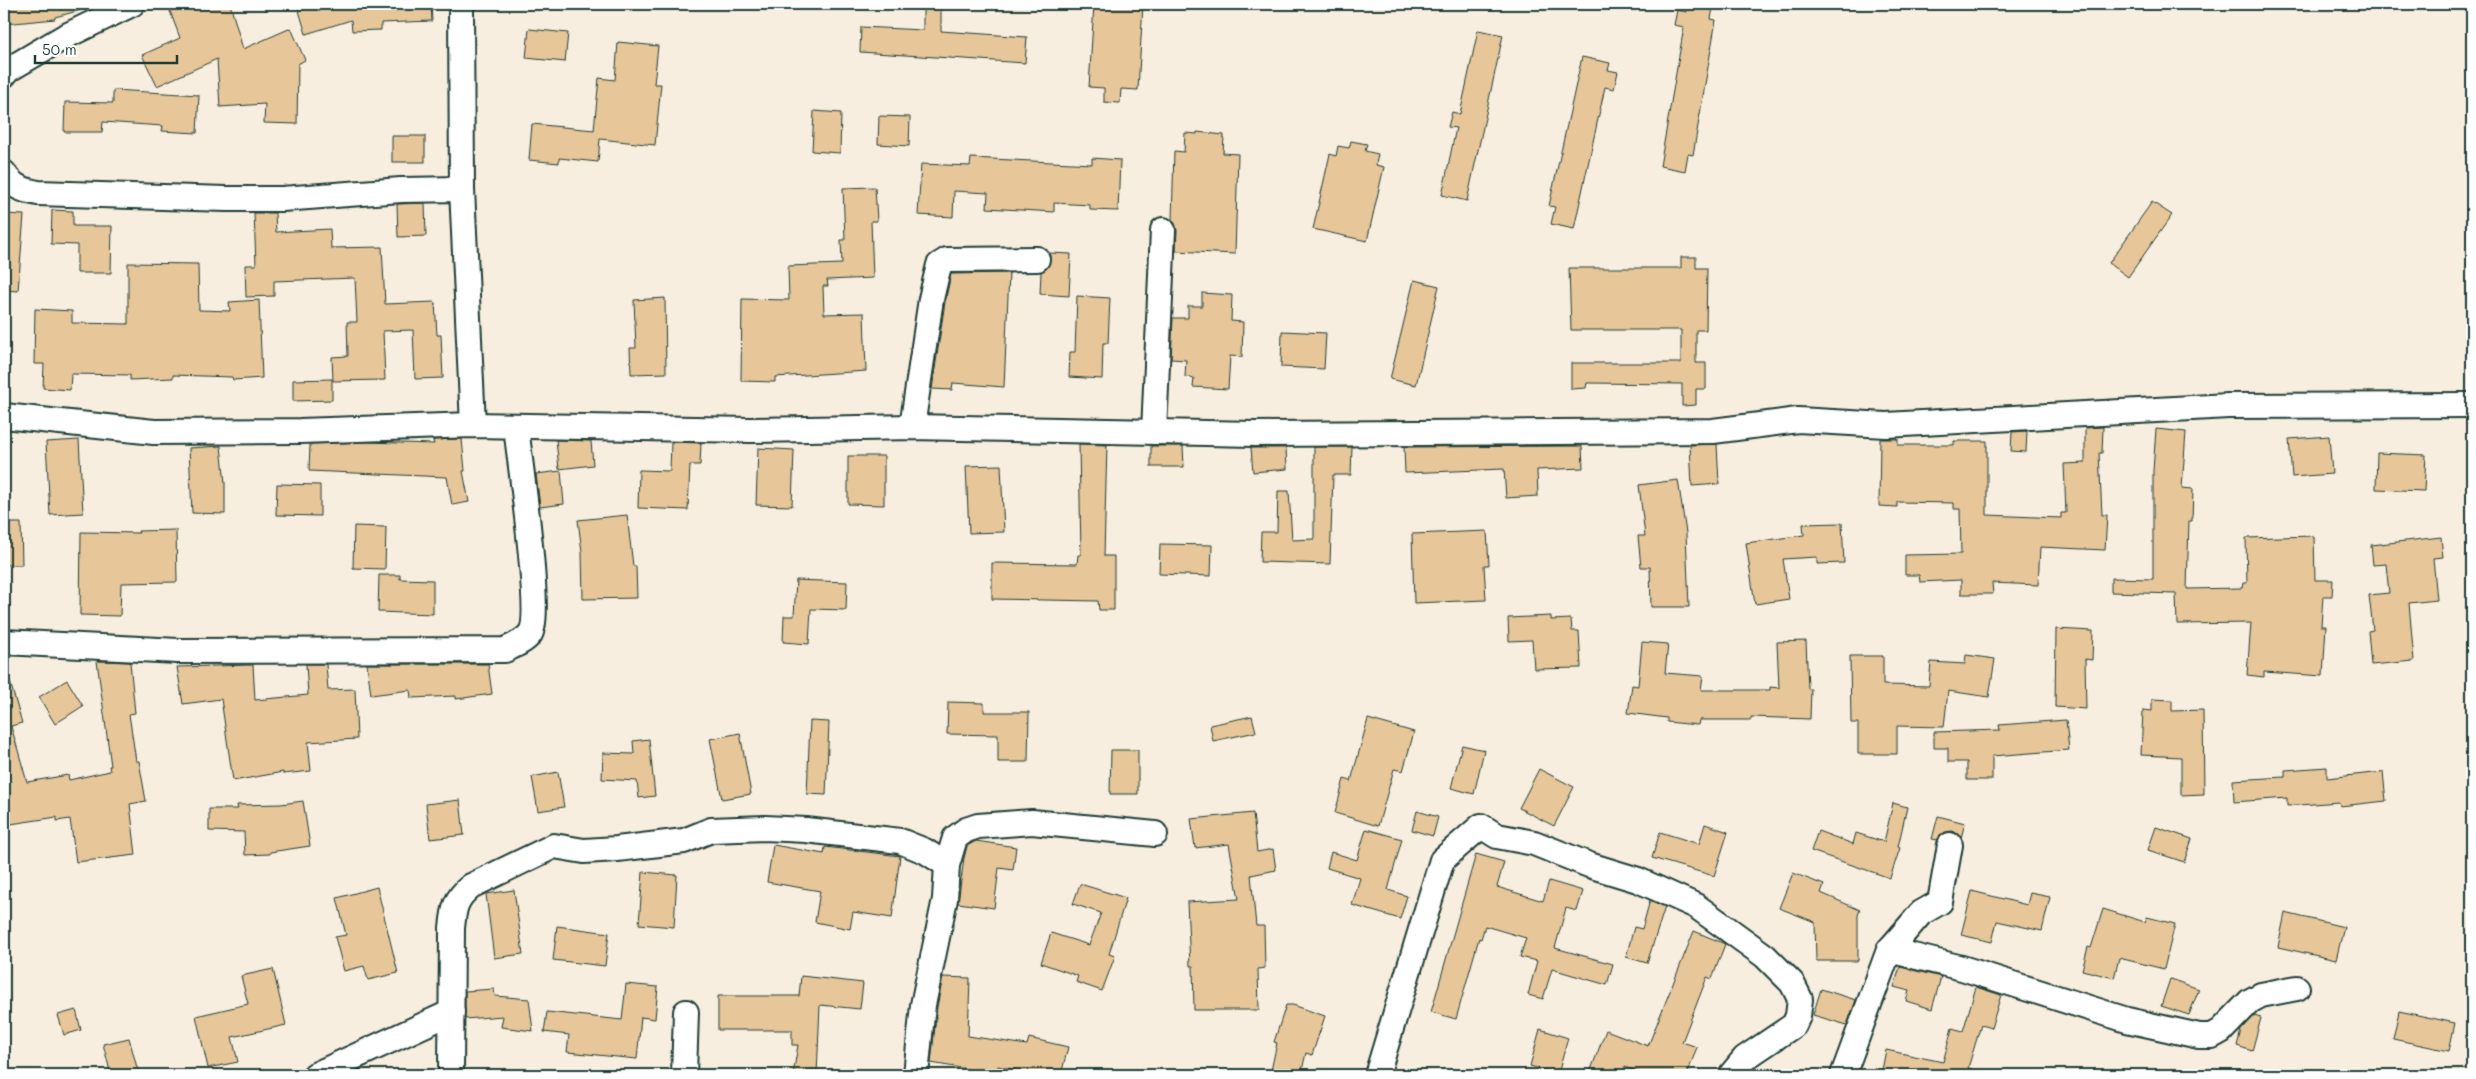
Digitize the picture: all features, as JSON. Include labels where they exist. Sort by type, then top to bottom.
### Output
[{"type":"street","points":[[4,75],[8,70],[64,38],[132,4]]},
{"type":"street","points":[[461,4],[462,189],[473,425]]},
{"type":"street","points":[[4,173],[11,184],[23,191],[180,199],[282,199],[401,190],[462,189]]},
{"type":"street","points":[[1154,432],[1163,230]]},
{"type":"street","points":[[912,427],[931,299],[938,265],[947,260],[1037,258]]},
{"type":"street","points":[[4,416],[154,432],[300,432],[473,425],[750,430],[912,427],[1255,434],[1713,431],[1798,420],[1886,425],[2228,406],[2472,405]]},
{"type":"street","points":[[4,642],[178,652],[505,650],[518,644],[531,634],[535,621],[534,589],[516,426]]},
{"type":"street","points":[[916,1075],[923,1005],[945,899],[947,865],[955,838],[978,826],[1032,822],[1155,834]]},
{"type":"street","points":[[1377,1075],[1442,860],[1481,826],[1497,836],[1534,843],[1589,865],[1638,880],[1696,906],[1765,956],[1792,983],[1800,999],[1798,1016],[1794,1025],[1744,1058],[1731,1075]]},
{"type":"street","points":[[451,1075],[452,928],[454,909],[460,895],[471,886],[554,846],[584,852],[684,841],[711,830],[765,828],[806,830],[900,841],[925,851],[947,865]]},
{"type":"street","points":[[1843,1075],[1889,950],[1920,913],[1940,902],[1950,844]]},
{"type":"street","points":[[1889,950],[1962,968],[2127,1020],[2200,1036],[2212,1036],[2221,1031],[2250,1002],[2261,995],[2297,988]]},
{"type":"street","points":[[315,1075],[452,1012]]},
{"type":"street","points":[[684,1075],[686,1012]]},
{"type":"building","points":[[4,4],[84,4],[85,9],[55,17],[55,19],[4,24]]},
{"type":"building","points":[[188,4],[230,4],[243,49],[291,28],[305,60],[298,64],[297,124],[264,123],[265,104],[220,107],[217,59],[157,86],[142,55],[180,38],[170,11]]},
{"type":"building","points":[[297,4],[431,4],[432,21],[381,23],[381,30],[352,31],[351,20],[306,34]]},
{"type":"building","points":[[923,4],[941,4],[941,31],[1027,37],[1025,63],[860,52],[861,27],[923,30]]},
{"type":"building","points":[[1094,4],[1143,4],[1138,90],[1121,89],[1120,103],[1104,102],[1104,88],[1089,87]]},
{"type":"building","points":[[1688,4],[1713,8],[1711,19],[1716,20],[1693,155],[1688,154],[1685,171],[1660,166],[1684,27],[1674,25],[1677,10],[1687,12]]},
{"type":"building","points":[[529,29],[568,33],[565,62],[526,58]]},
{"type":"building","points":[[1478,30],[1503,35],[1467,201],[1442,195],[1456,128],[1448,127],[1452,112],[1460,114]]},
{"type":"building","points":[[618,42],[658,46],[654,84],[661,84],[655,145],[600,139],[598,162],[559,158],[559,163],[529,160],[532,124],[594,130],[599,78],[615,80]]},
{"type":"building","points":[[1582,57],[1610,63],[1608,70],[1618,72],[1614,89],[1605,87],[1574,229],[1551,224],[1555,207],[1549,206]]},
{"type":"building","points":[[113,90],[199,95],[197,133],[162,131],[163,126],[103,122],[102,132],[64,132],[65,102],[113,103]]},
{"type":"building","points":[[814,111],[841,113],[840,153],[812,151]]},
{"type":"building","points":[[879,116],[910,117],[909,146],[878,144]]},
{"type":"building","points":[[1197,132],[1224,135],[1223,153],[1238,154],[1235,254],[1176,251],[1177,230],[1172,220],[1174,151],[1184,152],[1185,133],[1197,134]]},
{"type":"building","points":[[392,136],[425,136],[425,162],[392,162]]},
{"type":"building","points":[[1351,141],[1367,144],[1365,151],[1378,154],[1376,165],[1384,167],[1367,241],[1313,229],[1330,154],[1336,156],[1338,146],[1349,148]]},
{"type":"building","points":[[971,158],[1092,164],[1092,158],[1120,160],[1118,211],[1090,210],[1090,205],[1054,203],[1054,212],[987,208],[988,193],[954,191],[953,217],[918,215],[921,164],[970,166]]},
{"type":"building","points":[[875,187],[877,221],[871,221],[873,278],[827,280],[828,286],[823,286],[824,314],[864,313],[866,371],[775,377],[775,382],[741,381],[742,299],[789,300],[788,266],[842,264],[841,240],[845,240],[843,188]]},
{"type":"building","points":[[2152,202],[2172,215],[2128,277],[2109,263]]},
{"type":"building","points":[[425,203],[426,236],[398,237],[397,204]]},
{"type":"building","points":[[52,210],[73,211],[73,226],[112,226],[111,273],[77,273],[77,245],[51,244]]},
{"type":"building","points":[[254,213],[275,213],[276,232],[330,229],[331,248],[382,247],[385,304],[435,302],[437,335],[441,335],[443,378],[415,379],[413,330],[383,331],[385,380],[333,381],[332,357],[348,356],[347,322],[357,322],[355,278],[274,281],[274,296],[246,297],[245,265],[256,265]]},
{"type":"building","points":[[4,214],[24,215],[18,291],[4,290]]},
{"type":"building","points":[[1049,253],[1071,254],[1069,296],[1040,294],[1041,272],[1049,265]]},
{"type":"building","points":[[1681,257],[1696,257],[1696,268],[1707,268],[1706,330],[1696,330],[1696,363],[1706,363],[1706,389],[1696,389],[1696,405],[1682,406],[1682,384],[1587,383],[1586,388],[1571,389],[1571,363],[1681,363],[1681,330],[1571,330],[1569,268],[1681,268]]},
{"type":"building","points":[[128,263],[198,264],[199,310],[230,311],[229,302],[259,300],[262,378],[233,380],[232,377],[173,375],[173,378],[130,380],[130,375],[71,374],[70,390],[43,388],[44,364],[34,364],[35,309],[72,311],[72,323],[128,324]]},
{"type":"building","points":[[1009,273],[1004,387],[953,383],[952,390],[932,389],[951,274]]},
{"type":"building","points":[[1414,280],[1439,286],[1416,385],[1390,379]]},
{"type":"building","points":[[1202,293],[1232,295],[1231,321],[1243,322],[1242,357],[1230,356],[1228,389],[1193,387],[1194,378],[1185,377],[1186,360],[1171,359],[1173,318],[1188,318],[1188,306],[1202,306]]},
{"type":"building","points":[[1077,296],[1110,298],[1108,343],[1103,343],[1102,379],[1069,377],[1070,352],[1075,352]]},
{"type":"building","points":[[665,298],[666,373],[631,374],[630,348],[636,348],[634,300]]},
{"type":"building","points":[[1282,331],[1326,333],[1324,369],[1281,367]]},
{"type":"building","points":[[332,379],[332,400],[293,401],[293,380]]},
{"type":"building","points":[[2103,427],[2102,453],[2099,453],[2102,515],[2107,515],[2105,550],[2040,547],[2038,585],[1992,583],[1993,594],[1961,594],[1961,580],[1920,582],[1919,575],[1905,575],[1905,555],[1961,554],[1960,509],[1954,509],[1954,503],[1897,502],[1897,507],[1879,506],[1880,439],[1898,439],[1898,445],[1954,445],[1954,441],[1987,441],[1987,515],[2061,518],[2061,513],[2066,513],[2064,464],[2085,463],[2085,428]]},
{"type":"building","points":[[2156,429],[2186,432],[2182,488],[2193,489],[2192,521],[2189,521],[2187,589],[2242,588],[2243,583],[2247,583],[2246,538],[2314,536],[2315,580],[2333,580],[2332,596],[2323,596],[2321,626],[2326,626],[2323,676],[2264,672],[2264,677],[2247,675],[2251,623],[2177,624],[2176,594],[2111,592],[2111,578],[2153,579],[2153,471]]},
{"type":"building","points":[[2027,431],[2026,452],[2011,451],[2012,432]]},
{"type":"building","points":[[2329,436],[2332,474],[2292,477],[2289,439]]},
{"type":"building","points":[[462,439],[465,471],[463,471],[469,502],[452,505],[447,477],[309,471],[310,444],[366,442],[434,444],[433,440]]},
{"type":"building","points":[[79,440],[83,513],[50,515],[46,442]]},
{"type":"building","points":[[556,440],[591,441],[593,465],[559,469]]},
{"type":"building","points":[[671,442],[701,443],[700,465],[690,465],[688,510],[638,508],[639,470],[670,471]]},
{"type":"building","points":[[1079,444],[1107,445],[1104,556],[1114,556],[1114,610],[1099,610],[1098,601],[992,599],[992,563],[1077,564],[1078,555],[1081,555]]},
{"type":"building","points":[[1717,444],[1719,484],[1692,486],[1690,445]]},
{"type":"building","points":[[221,446],[225,483],[225,514],[192,513],[189,448]]},
{"type":"building","points":[[1151,446],[1183,446],[1184,467],[1151,467]]},
{"type":"building","points":[[1582,446],[1583,468],[1537,470],[1538,496],[1506,498],[1504,469],[1405,473],[1404,447]]},
{"type":"building","points":[[1314,447],[1352,447],[1351,475],[1333,475],[1330,564],[1260,562],[1261,532],[1277,532],[1278,491],[1289,491],[1292,540],[1314,539]]},
{"type":"building","points":[[758,448],[794,450],[792,506],[756,505]]},
{"type":"building","points":[[1251,448],[1286,448],[1287,469],[1253,472]]},
{"type":"building","points":[[2377,453],[2426,455],[2424,491],[2376,489]]},
{"type":"building","points":[[848,456],[884,456],[884,505],[848,504]]},
{"type":"building","points":[[1001,465],[1004,532],[969,533],[966,466]]},
{"type":"building","points":[[561,471],[564,504],[540,507],[536,474]]},
{"type":"building","points":[[1678,480],[1686,533],[1689,607],[1651,607],[1650,567],[1641,567],[1638,536],[1645,536],[1639,485]]},
{"type":"building","points":[[277,484],[320,485],[320,516],[276,515]]},
{"type":"building","points":[[627,515],[633,566],[636,566],[637,598],[583,599],[582,552],[578,520]]},
{"type":"building","points":[[4,523],[21,523],[22,565],[4,565]]},
{"type":"building","points":[[1842,523],[1844,563],[1817,564],[1817,557],[1783,559],[1789,599],[1755,604],[1746,543],[1804,535],[1803,524]]},
{"type":"building","points":[[354,526],[386,527],[385,569],[353,568]]},
{"type":"building","points":[[176,530],[177,582],[121,583],[120,616],[80,615],[81,532],[139,533],[138,531]]},
{"type":"building","points":[[1487,531],[1489,565],[1484,565],[1486,600],[1414,603],[1412,534]]},
{"type":"building","points":[[2441,537],[2443,557],[2433,558],[2437,600],[2409,603],[2414,661],[2371,665],[2368,631],[2373,630],[2369,595],[2389,593],[2386,564],[2373,565],[2371,545]]},
{"type":"building","points":[[1160,544],[1212,545],[1211,576],[1159,574]]},
{"type":"building","points":[[379,575],[400,575],[400,579],[433,580],[433,614],[378,612]]},
{"type":"building","points":[[796,580],[847,582],[846,610],[811,609],[809,644],[783,642],[784,616],[794,616]]},
{"type":"building","points":[[1551,616],[1551,620],[1571,619],[1572,631],[1579,631],[1581,668],[1534,669],[1532,640],[1509,641],[1508,618]]},
{"type":"building","points":[[2056,629],[2093,631],[2092,660],[2085,659],[2086,709],[2055,707]]},
{"type":"building","points":[[1806,641],[1808,689],[1811,689],[1810,719],[1751,717],[1751,720],[1699,720],[1698,725],[1667,722],[1667,718],[1628,713],[1632,685],[1638,686],[1642,642],[1668,644],[1665,673],[1703,676],[1701,690],[1770,690],[1770,687],[1779,688],[1777,642]]},
{"type":"building","points":[[1966,655],[1995,659],[1989,697],[1948,691],[1944,727],[1897,726],[1897,754],[1858,754],[1858,723],[1851,723],[1850,656],[1883,656],[1883,685],[1929,686],[1931,662],[1965,664]]},
{"type":"building","points":[[97,661],[130,662],[135,713],[129,714],[136,761],[139,761],[146,801],[130,804],[136,855],[76,862],[70,819],[57,821],[57,817],[4,825],[4,676],[8,675],[22,723],[11,726],[27,782],[68,775],[69,780],[110,771],[109,766],[111,766]]},
{"type":"building","points":[[306,664],[326,664],[328,690],[355,689],[357,739],[308,742],[311,771],[283,774],[283,772],[233,781],[221,699],[183,704],[177,667],[253,665],[255,700],[308,695]]},
{"type":"building","points":[[367,664],[488,664],[492,694],[456,699],[456,696],[411,698],[410,690],[371,695]]},
{"type":"building","points":[[67,680],[83,706],[55,724],[39,697]]},
{"type":"building","points":[[2152,699],[2172,700],[2172,711],[2203,710],[2204,794],[2181,795],[2181,757],[2141,755],[2143,710],[2152,711]]},
{"type":"building","points":[[948,702],[984,703],[984,712],[1029,712],[1028,762],[998,762],[998,735],[947,734]]},
{"type":"building","points":[[1252,716],[1256,732],[1213,741],[1210,725]]},
{"type":"building","points":[[1368,719],[1414,732],[1403,771],[1394,769],[1378,826],[1335,813],[1344,779],[1351,781]]},
{"type":"building","points":[[2066,720],[2069,750],[1992,756],[1992,780],[1967,780],[1967,762],[1948,762],[1948,748],[1934,748],[1934,732],[2000,730],[1999,725]]},
{"type":"building","points":[[810,721],[829,722],[826,795],[807,794]]},
{"type":"building","points":[[740,733],[751,794],[722,799],[710,739]]},
{"type":"building","points":[[649,739],[655,796],[639,798],[637,781],[602,779],[603,753],[634,754],[633,741]]},
{"type":"building","points":[[1462,745],[1484,750],[1474,794],[1451,788]]},
{"type":"building","points":[[1111,750],[1138,750],[1138,794],[1110,794]]},
{"type":"building","points":[[2327,767],[2327,778],[2383,772],[2386,801],[2340,806],[2339,802],[2287,806],[2287,798],[2234,802],[2233,780],[2285,777],[2285,770]]},
{"type":"building","points":[[1539,769],[1574,787],[1554,826],[1519,808]]},
{"type":"building","points":[[558,772],[564,807],[538,811],[532,777]]},
{"type":"building","points":[[460,800],[464,835],[430,839],[426,804]]},
{"type":"building","points":[[303,801],[310,846],[270,852],[270,854],[245,855],[244,832],[209,831],[209,809],[238,809],[237,805],[281,804]]},
{"type":"building","points":[[1893,803],[1907,807],[1898,847],[1900,848],[1890,878],[1811,851],[1818,831],[1853,844],[1856,833],[1884,842]]},
{"type":"building","points":[[1417,811],[1438,817],[1433,836],[1412,830]]},
{"type":"building","points":[[1253,813],[1257,852],[1273,849],[1276,870],[1251,875],[1256,926],[1264,926],[1265,968],[1258,969],[1259,1010],[1194,1010],[1193,966],[1190,966],[1187,902],[1239,899],[1229,844],[1195,848],[1191,819]]},
{"type":"building","points":[[1938,816],[1965,823],[1961,838],[1952,831],[1945,832],[1938,840],[1932,839]]},
{"type":"building","points":[[1705,824],[1728,832],[1714,876],[1652,858],[1660,832],[1699,844]]},
{"type":"building","points":[[2156,827],[2192,839],[2184,862],[2148,850]]},
{"type":"building","points":[[1366,829],[1402,839],[1388,890],[1407,896],[1400,919],[1352,905],[1360,878],[1327,868],[1331,852],[1357,860]]},
{"type":"building","points":[[976,841],[1016,847],[1013,870],[999,868],[994,908],[958,903],[967,846]]},
{"type":"building","points":[[773,845],[824,854],[825,847],[900,856],[892,918],[853,912],[850,929],[815,922],[820,891],[767,882]]},
{"type":"building","points":[[1476,854],[1504,862],[1497,887],[1543,901],[1549,881],[1583,891],[1577,911],[1566,908],[1555,948],[1613,964],[1607,985],[1552,969],[1543,999],[1528,995],[1537,961],[1520,957],[1526,938],[1485,926],[1481,939],[1479,938],[1456,1019],[1431,1012]]},
{"type":"building","points":[[643,872],[677,875],[674,927],[639,924]]},
{"type":"building","points":[[1793,873],[1824,885],[1821,893],[1860,910],[1858,915],[1858,961],[1816,961],[1815,922],[1779,908]]},
{"type":"building","points":[[1080,884],[1126,898],[1109,954],[1115,956],[1102,991],[1076,982],[1078,976],[1041,963],[1051,933],[1089,945],[1101,913],[1073,904]]},
{"type":"building","points":[[377,887],[398,973],[368,980],[364,966],[344,971],[335,937],[346,935],[337,898]]},
{"type":"building","points":[[514,890],[523,954],[494,958],[486,894]]},
{"type":"building","points":[[1972,891],[2027,905],[2030,893],[2050,897],[2042,931],[1997,921],[1992,942],[1961,935]]},
{"type":"building","points":[[1650,900],[1665,907],[1647,963],[1626,957],[1634,927],[1642,929]]},
{"type":"building","points":[[2103,909],[2145,922],[2147,917],[2175,924],[2164,969],[2119,958],[2114,978],[2082,970],[2088,947],[2091,948]]},
{"type":"building","points":[[2285,913],[2344,927],[2336,960],[2278,947]]},
{"type":"building","points":[[557,926],[609,933],[605,966],[553,960]]},
{"type":"building","points":[[1694,931],[1725,944],[1712,979],[1707,977],[1682,1042],[1697,1047],[1687,1075],[1646,1075],[1625,1067],[1622,1075],[1589,1075],[1606,1030],[1648,1046]]},
{"type":"building","points":[[1900,967],[1941,977],[1932,1009],[1906,1001],[1909,991],[1894,987]]},
{"type":"building","points":[[273,969],[286,1025],[232,1037],[238,1062],[208,1068],[196,1016],[248,1004],[241,976]]},
{"type":"building","points":[[801,976],[863,983],[860,1009],[820,1005],[817,1075],[793,1075],[798,1045],[792,1045],[792,1030],[718,1030],[718,996],[799,996]]},
{"type":"building","points":[[943,977],[970,978],[968,1036],[1027,1045],[1029,1038],[1068,1047],[1061,1075],[1036,1075],[998,1066],[997,1074],[931,1063],[937,1007]]},
{"type":"building","points":[[2170,979],[2199,989],[2189,1015],[2161,1006]]},
{"type":"building","points":[[626,984],[658,987],[655,1019],[641,1017],[637,1059],[567,1052],[569,1035],[544,1032],[547,1012],[622,1020]]},
{"type":"building","points":[[1976,987],[2001,995],[1991,1028],[1981,1025],[1968,1068],[1972,1069],[1971,1075],[1881,1075],[1886,1050],[1943,1062],[1952,1028],[1963,1031]]},
{"type":"building","points":[[494,989],[495,996],[529,999],[533,1031],[501,1027],[503,1016],[465,1019],[465,991]]},
{"type":"building","points":[[1821,989],[1856,1000],[1847,1025],[1813,1015]]},
{"type":"building","points":[[1286,1005],[1293,1005],[1325,1016],[1312,1055],[1306,1053],[1301,1075],[1270,1075],[1277,1043],[1274,1042]]},
{"type":"building","points":[[76,1010],[81,1030],[64,1035],[58,1015]]},
{"type":"building","points":[[2399,1011],[2455,1023],[2449,1051],[2393,1039]]},
{"type":"building","points":[[2254,1016],[2261,1018],[2252,1051],[2237,1046],[2241,1030]]},
{"type":"building","points":[[1540,1029],[1568,1038],[1558,1074],[1530,1066]]},
{"type":"building","points":[[129,1038],[139,1075],[111,1075],[103,1044]]}]
